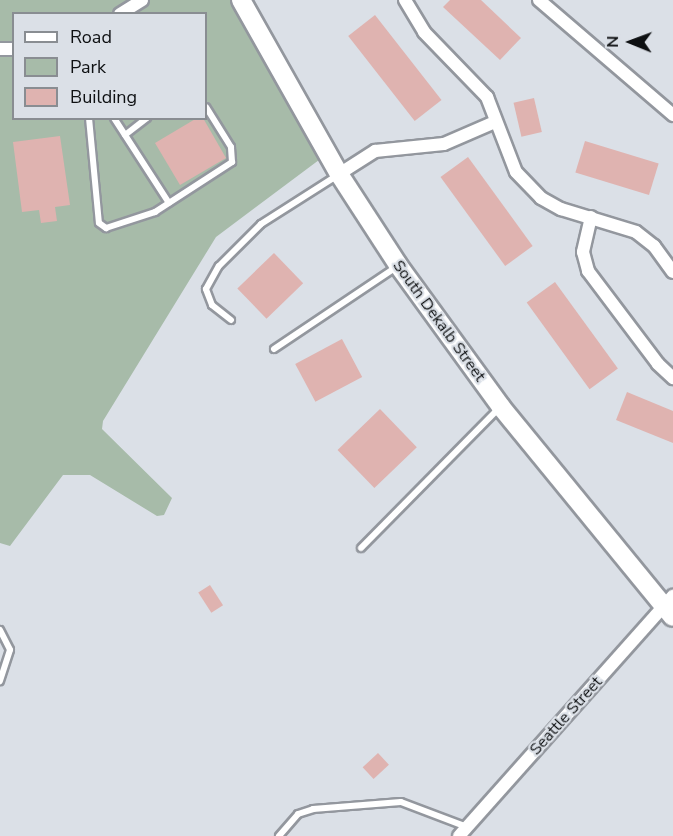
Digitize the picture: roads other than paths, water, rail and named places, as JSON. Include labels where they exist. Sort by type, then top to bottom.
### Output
[{"type":"main road","name":"South Dekalb Street","points":[[241,0],[339,174],[398,265],[501,407],[670,607]]},
{"type":"street","points":[[405,0],[424,32],[487,97],[516,172],[542,198],[561,209],[636,232],[654,246],[673,272]]},
{"type":"street","points":[[539,0],[673,115]]},
{"type":"street","points":[[339,174],[375,151],[444,144],[495,122]]},
{"type":"street","points":[[591,217],[584,252],[588,272],[658,364],[673,378]]},
{"type":"street","name":"Seattle Street","points":[[463,831],[670,607]]},
{"type":"lane","points":[[89,120],[99,223],[106,228],[155,212],[232,162],[231,147],[207,109]]},
{"type":"lane","points":[[115,120],[169,203]]},
{"type":"lane","points":[[125,135],[144,120]]},
{"type":"lane","points":[[231,320],[212,305],[206,289],[219,266],[261,224],[339,174]]},
{"type":"lane","points":[[274,349],[398,265]]},
{"type":"lane","points":[[361,548],[501,407]]},
{"type":"lane","points":[[0,630],[10,650],[0,681]]},
{"type":"lane","points":[[279,836],[298,814],[313,809],[401,802],[463,831]]}]
